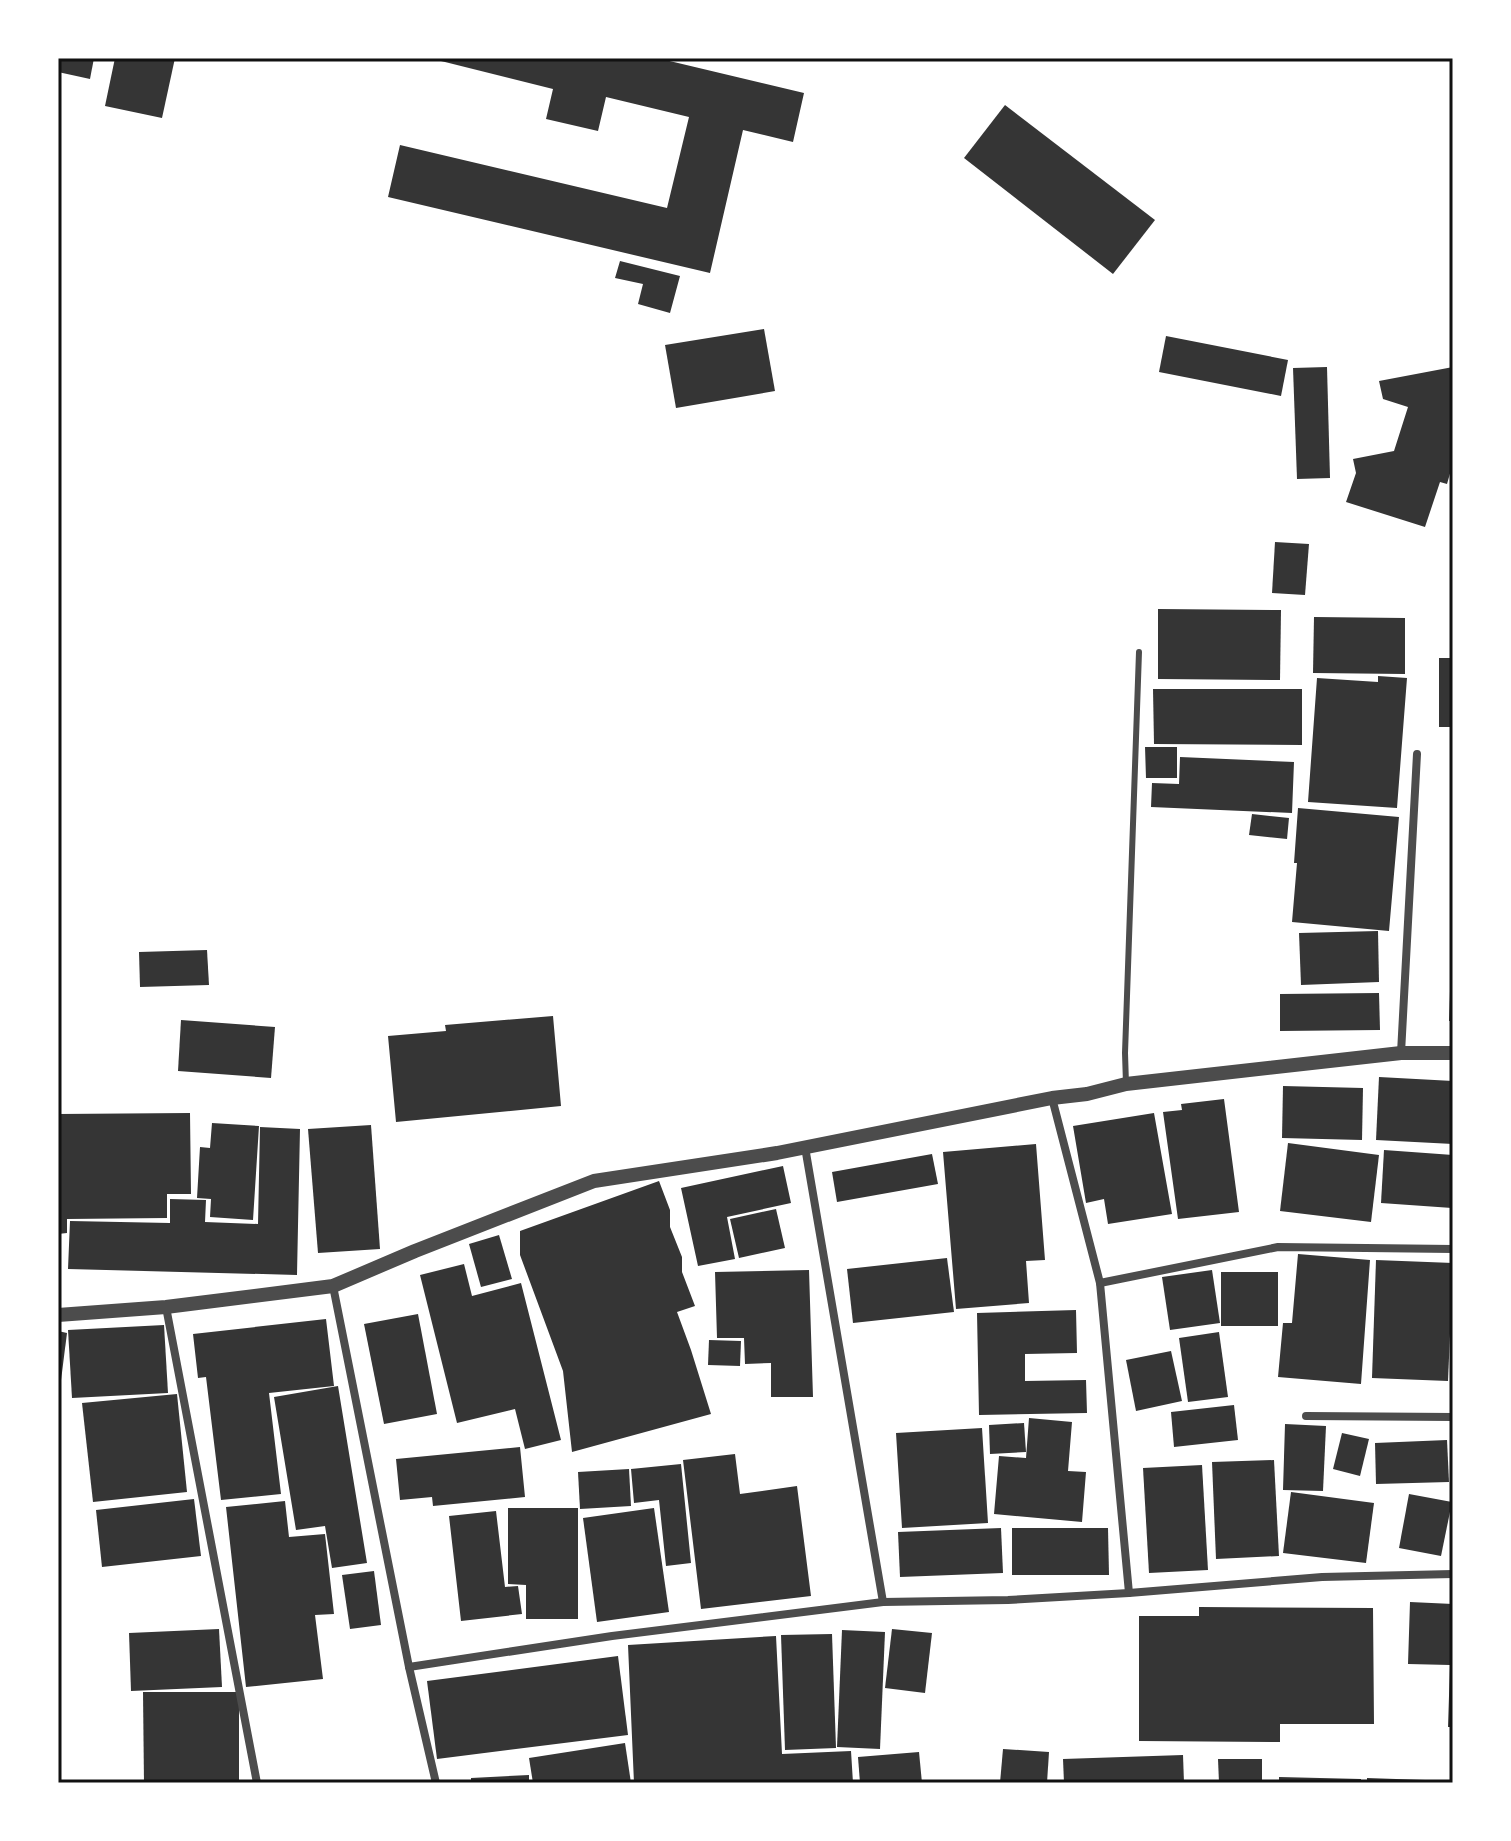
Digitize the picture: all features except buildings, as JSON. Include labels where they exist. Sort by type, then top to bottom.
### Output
[{"type":"street","points":[[1401,1053],[1417,754]]},
{"type":"street","points":[[58,1315],[166,1307],[333,1286],[594,1181],[805,1147],[1126,1084],[1401,1053],[1453,1053]]},
{"type":"street","points":[[1052,1098],[1100,1283],[1129,1593]]},
{"type":"street","points":[[805,1147],[883,1602]]},
{"type":"street","points":[[1100,1283],[1278,1247],[1453,1249]]},
{"type":"street","points":[[333,1286],[409,1667],[436,1783]]},
{"type":"street","points":[[166,1307],[257,1783]]},
{"type":"street","points":[[1306,1416],[1453,1417]]},
{"type":"street","points":[[409,1667],[612,1636],[883,1602],[1008,1600],[1322,1577],[1453,1574]]},
{"type":"lane","points":[[1126,1084],[1139,652]]}]
